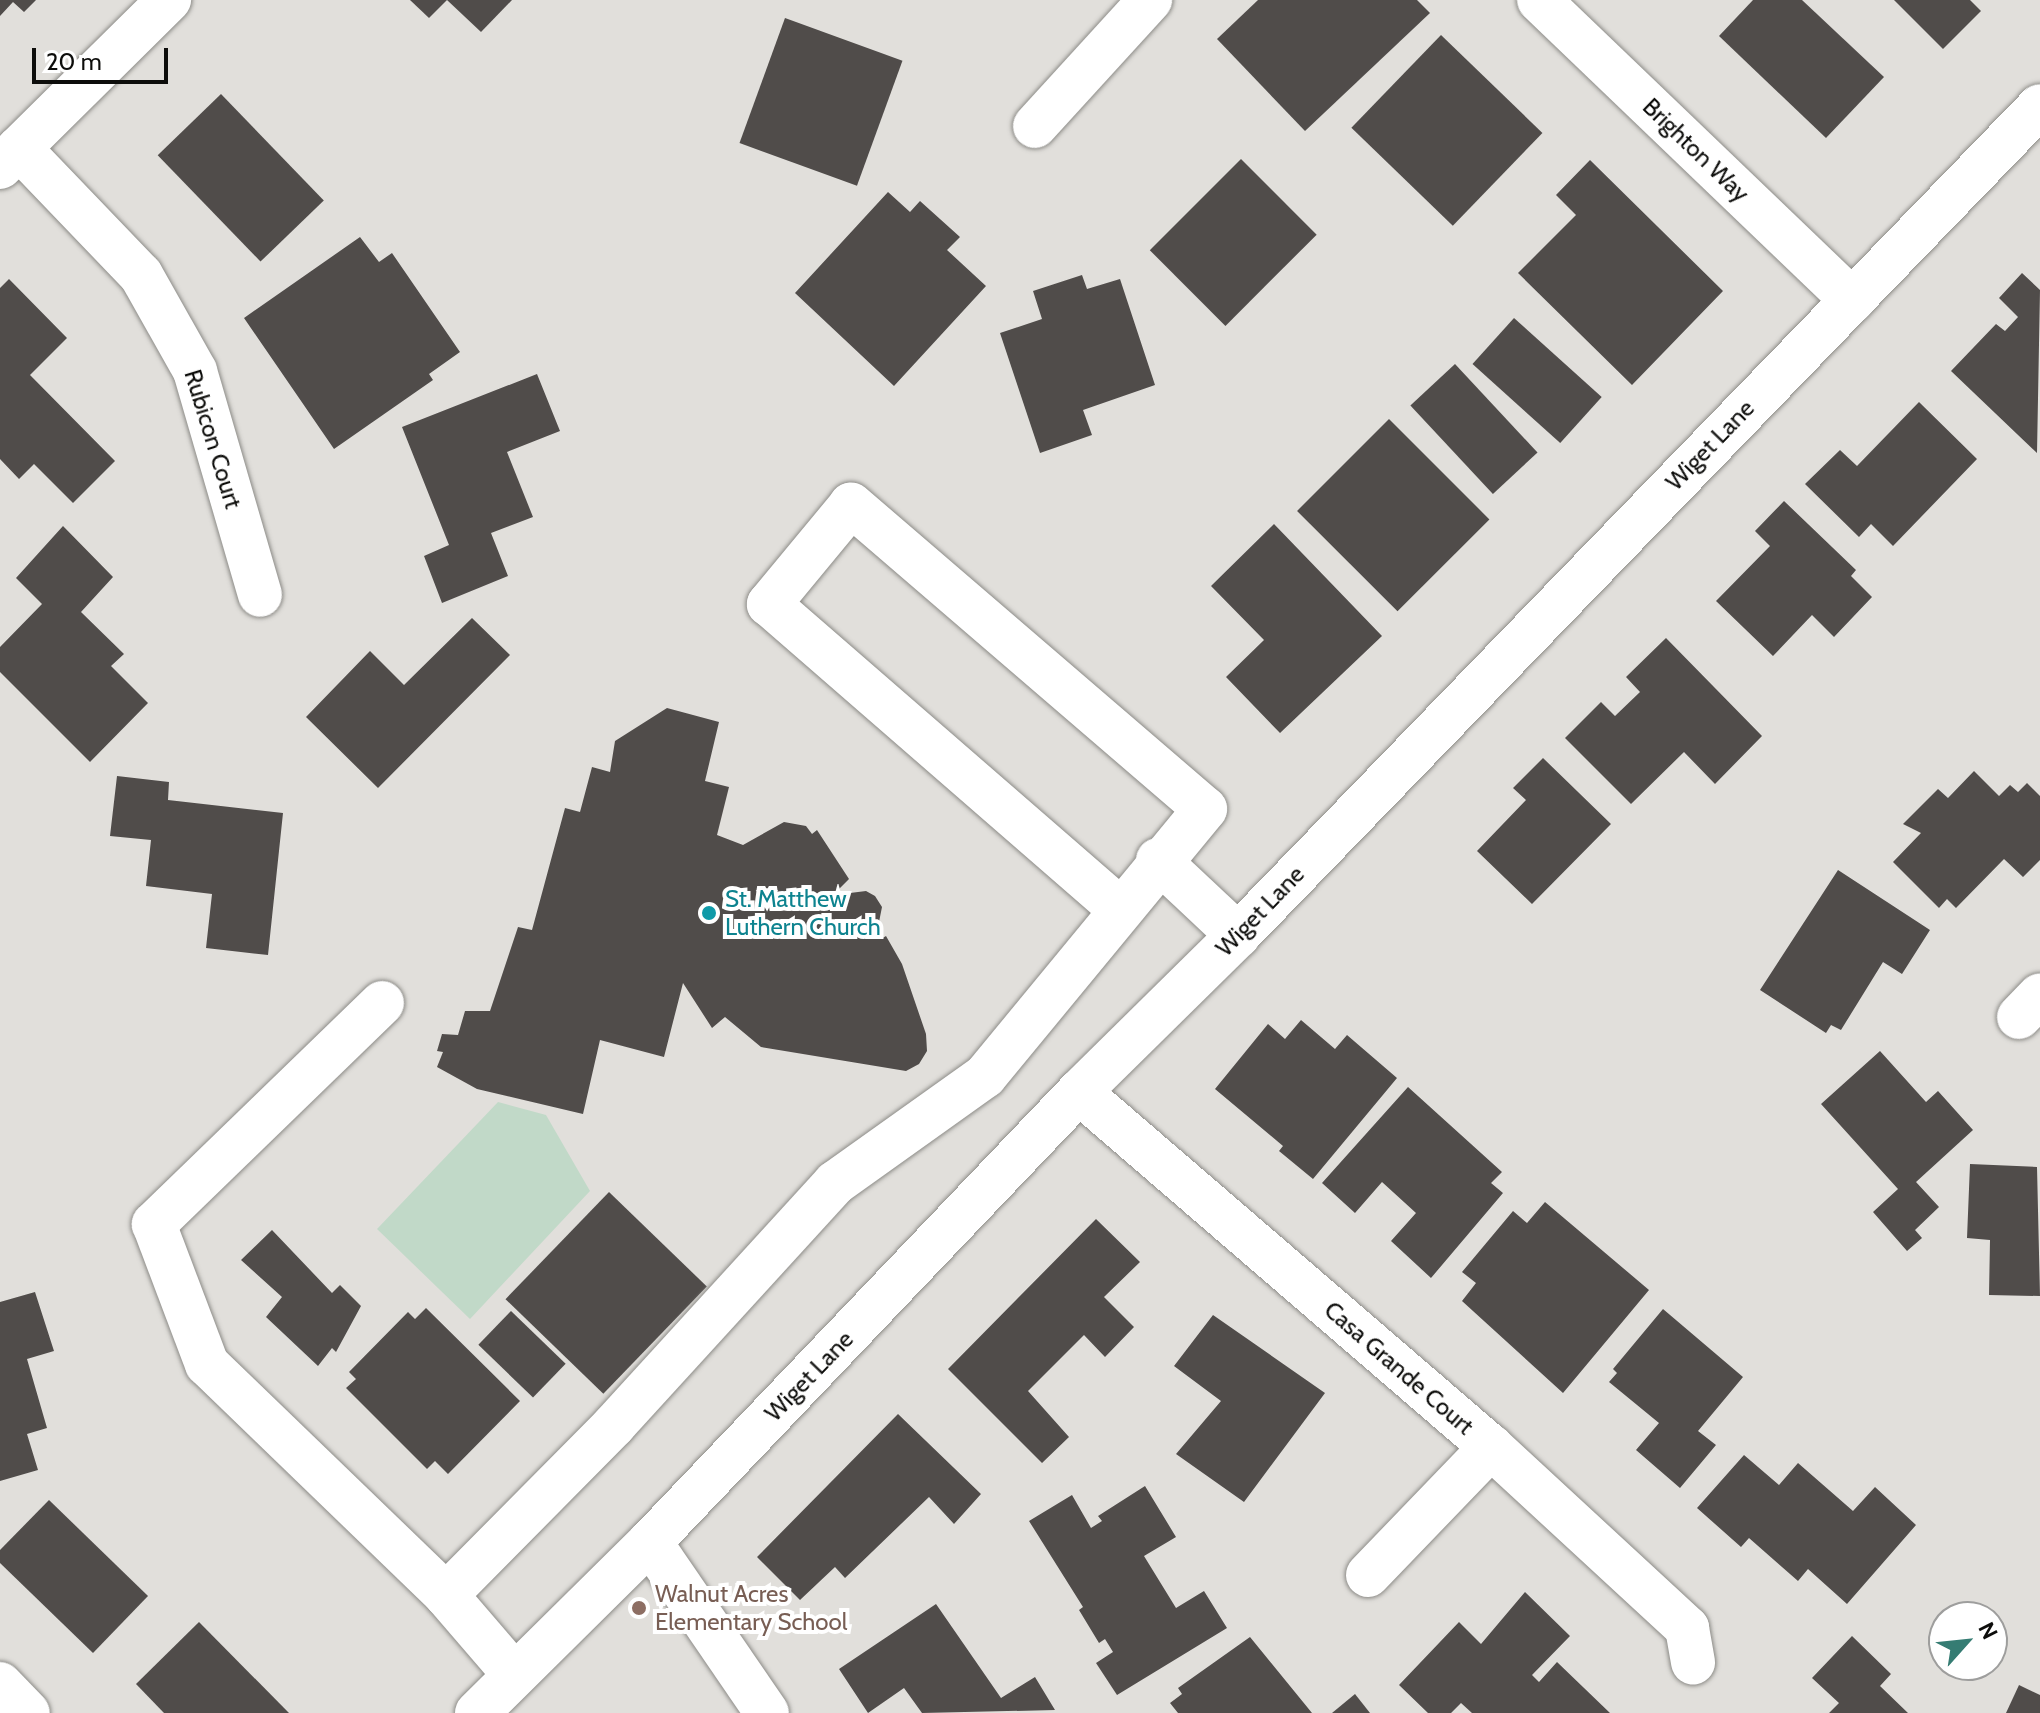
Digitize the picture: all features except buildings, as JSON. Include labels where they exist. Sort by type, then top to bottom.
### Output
[{"type":"street","points":[[10,157],[169,0]]},
{"type":"street","points":[[1035,126],[1150,0]]},
{"type":"street","name":"Brighton Way","points":[[1539,0],[1852,300]]},
{"type":"street","name":"Wiget Lane","points":[[477,1713],[650,1542],[1079,1092],[1238,935],[2040,106]]},
{"type":"street","name":"Rubicon Court","points":[[10,157],[141,275],[195,371],[260,595]]},
{"type":"street","points":[[446,1595],[614,1425],[835,1183],[985,1076],[1158,860],[1205,809],[851,505],[769,604],[1119,908]]},
{"type":"street","points":[[1158,860],[1238,935]]},
{"type":"street","points":[[382,1003],[154,1224],[207,1364],[446,1595],[514,1674]]},
{"type":"street","name":"Casa Grande Court","points":[[1079,1092],[1491,1447],[1687,1628],[1693,1662]]},
{"type":"street","points":[[1368,1575],[1491,1447]]},
{"type":"street","points":[[650,1542],[767,1713]]},
{"type":"street","points":[[0,1684],[28,1713]]},
{"type":"green space","points":[[498,1102],[546,1115],[590,1191],[470,1319],[377,1229]]},
{"type":"place","name":"St. Matthew Luthern Church","points":[[709,913]]},
{"type":"place","name":"Walnut Acres Elementary School","points":[[639,1608]]}]
